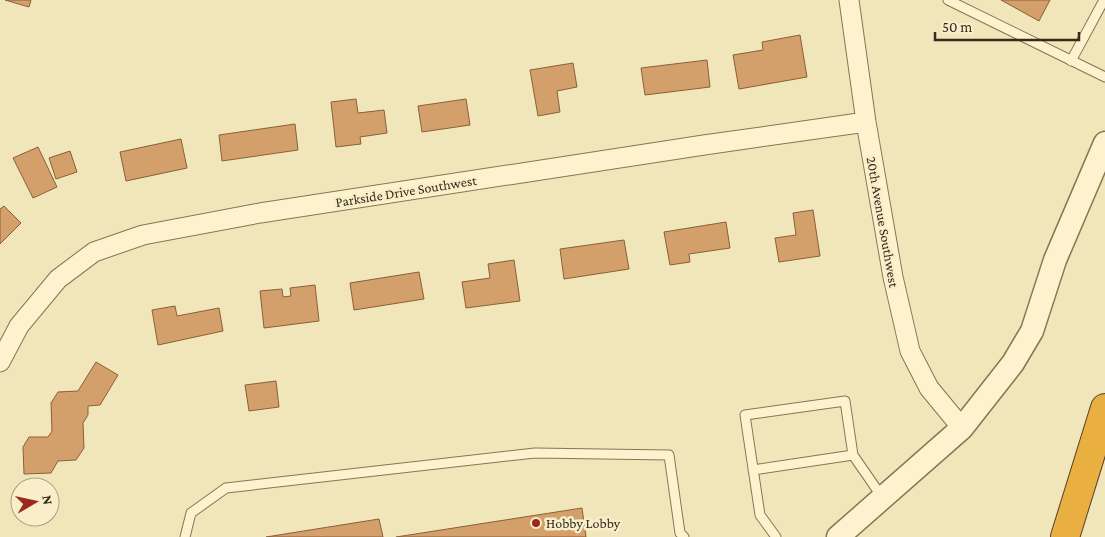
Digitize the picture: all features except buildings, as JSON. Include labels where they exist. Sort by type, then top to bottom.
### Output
[{"type":"highway","points":[[1065,537],[1105,408]]},
{"type":"street","name":"20th Avenue Southwest","points":[[849,0],[866,122],[892,278],[910,351],[930,388],[962,428]]},
{"type":"street","name":"Parkside Drive Southwest","points":[[0,362],[19,326],[58,279],[94,252],[143,235],[260,213],[866,122]]},
{"type":"street","points":[[838,537],[962,428],[1013,363],[1032,331],[1056,260],[1105,143]]},
{"type":"lane","points":[[948,0],[1105,78]]},
{"type":"lane","points":[[1071,61],[1104,0]]},
{"type":"lane","points":[[776,537],[760,515],[745,416],[846,401],[853,455],[882,498]]},
{"type":"lane","points":[[185,537],[190,513],[226,488],[534,453],[669,455],[680,533],[684,537]]},
{"type":"lane","points":[[753,470],[853,455]]},
{"type":"place","name":"Hobby Lobby","points":[[536,523]]}]
